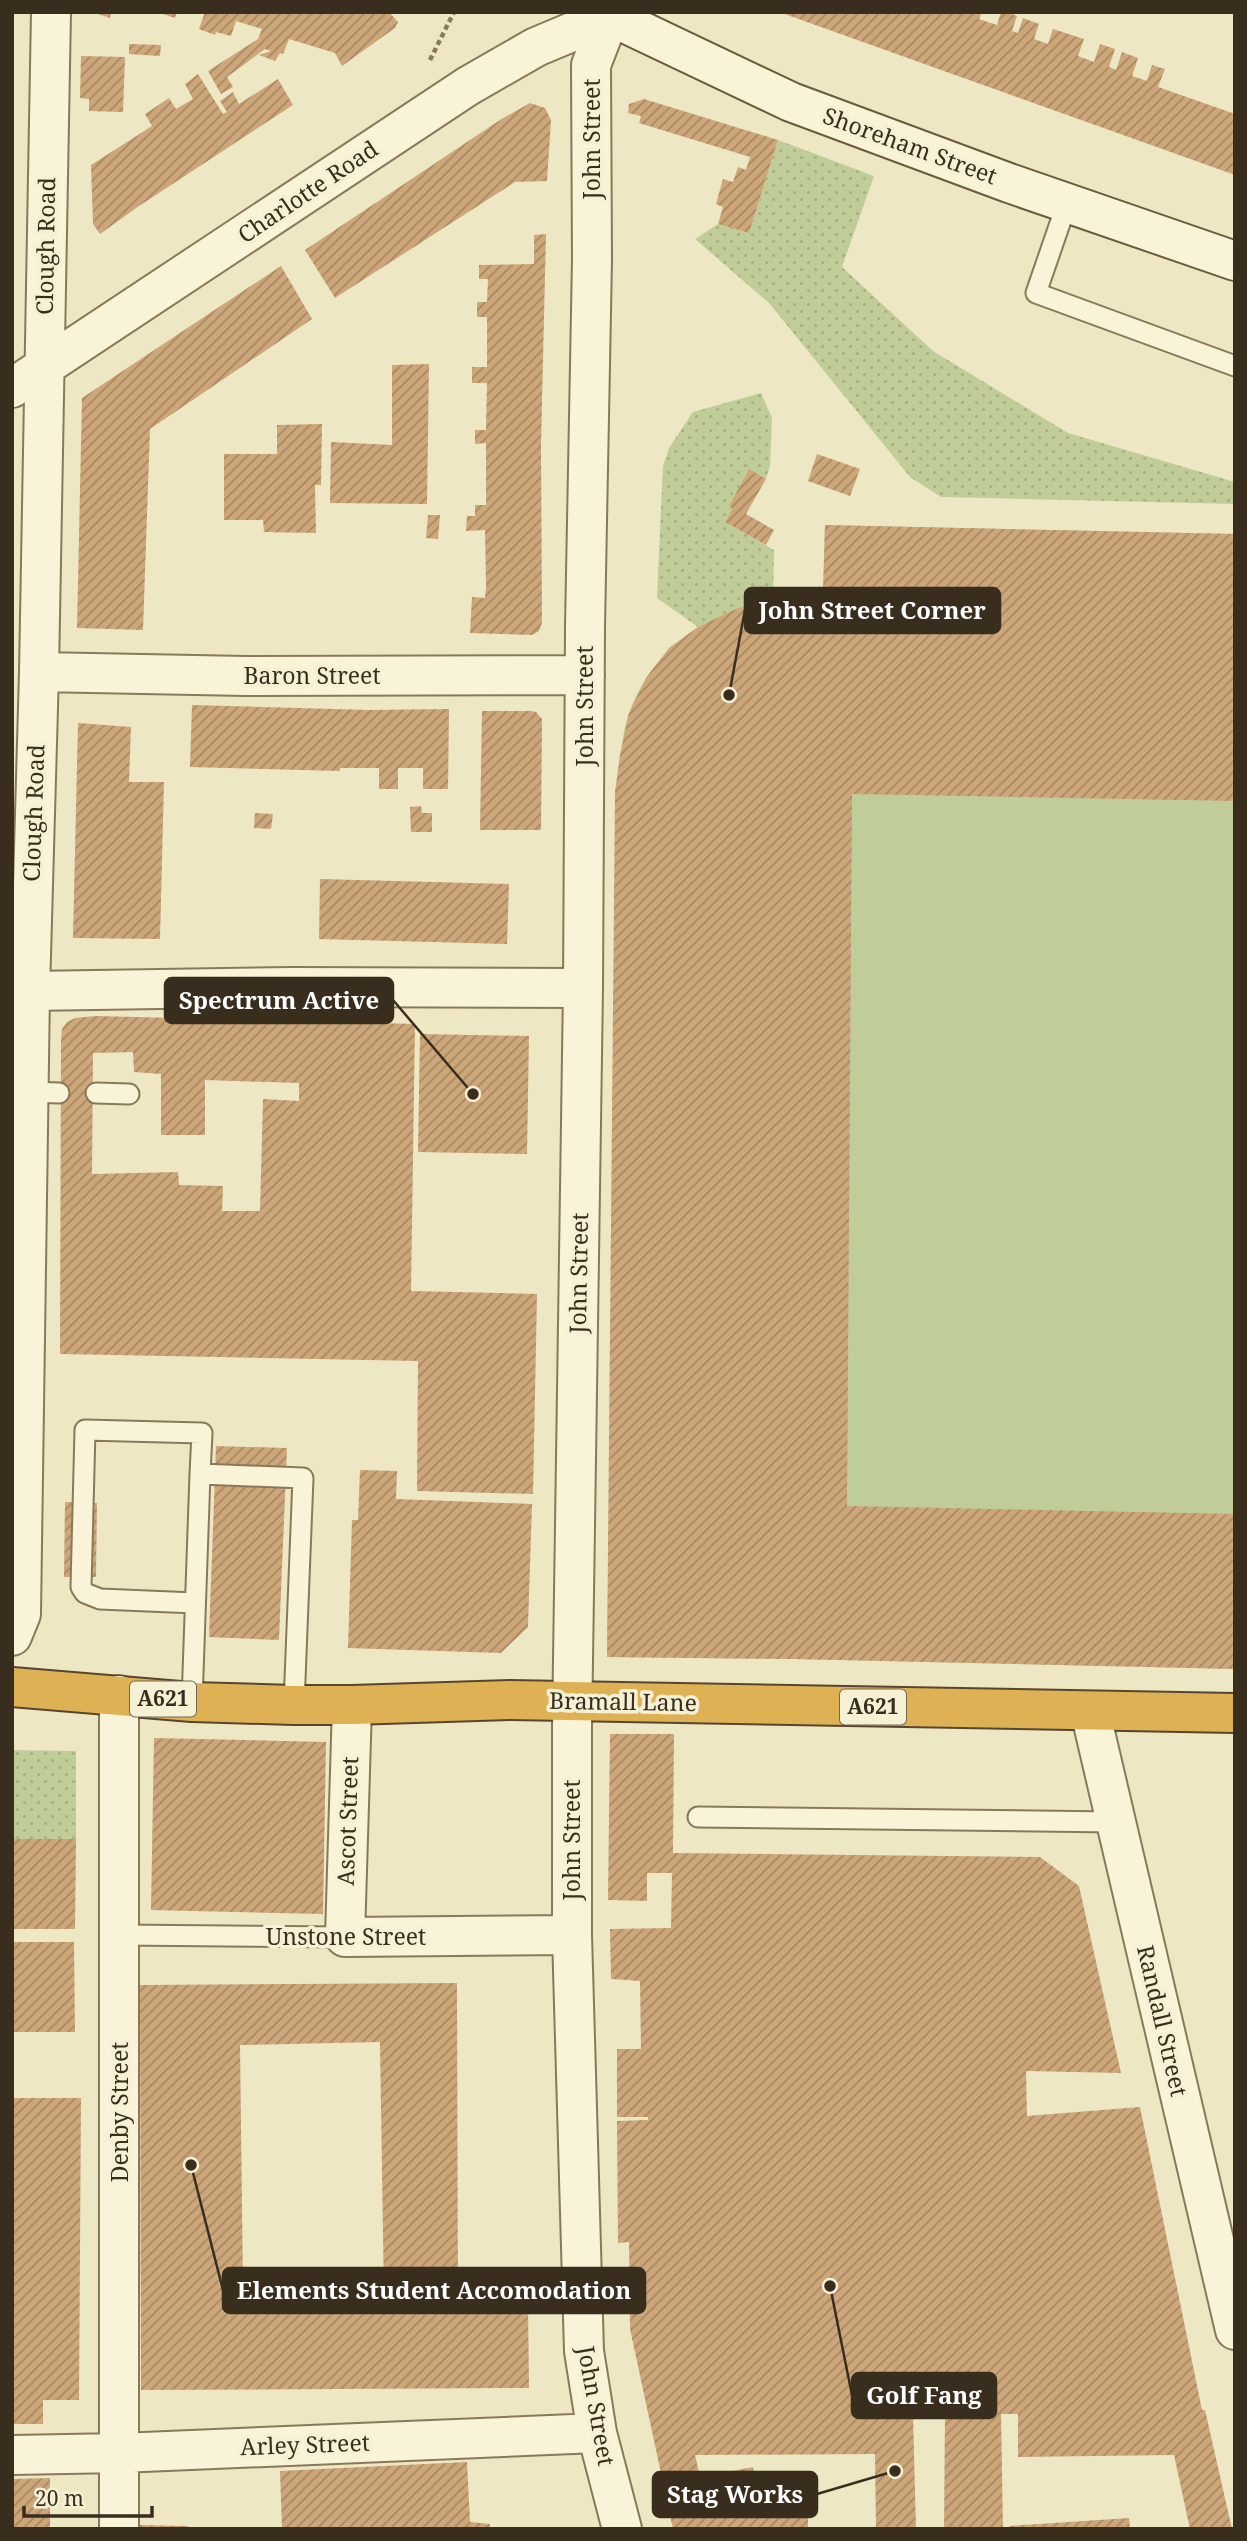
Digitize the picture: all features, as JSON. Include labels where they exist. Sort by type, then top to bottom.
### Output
[{"type":"highway","name":"Bramall Lane","points":[[12,1687],[192,1702],[352,1705],[510,1700],[1235,1713]]},
{"type":"street","name":"Clough Road","points":[[17,1625],[18,1429],[44,1092],[24,975],[39,672],[51,12]]},
{"type":"street","name":"Charlotte Road","points":[[12,388],[468,86],[536,47],[606,14]]},
{"type":"street","name":"Shoreham Street","points":[[606,14],[791,102],[1235,261]]},
{"type":"street","name":"John Street","points":[[606,14],[591,65],[592,259],[572,1701],[572,1935],[584,2351],[597,2433],[622,2529]]},
{"type":"street","name":"Baron Street","points":[[39,672],[246,676],[585,675]]},
{"type":"street","points":[[24,975],[292,987],[583,988]]},
{"type":"street","name":"Denby Street","points":[[119,1695],[119,2529]]},
{"type":"street","name":"Ascot Street","points":[[345,1937],[352,1705]]},
{"type":"street","name":"Randall Street","points":[[1090,1711],[1235,2330]]},
{"type":"street","name":"Unstone Street","points":[[345,1937],[572,1935]]},
{"type":"street","name":"Arley Street","points":[[12,2455],[597,2433]]},
{"type":"lane","points":[[1067,203],[1036,293],[1235,366]]},
{"type":"lane","points":[[96,1093],[129,1094]]},
{"type":"lane","points":[[192,1702],[202,1433],[85,1430],[81,1587],[85,1593],[100,1599],[195,1604]]},
{"type":"lane","points":[[200,1474],[303,1478],[295,1704]]},
{"type":"lane","points":[[698,1817],[1116,1822]]},
{"type":"lane","name":"Unstone Street","points":[[120,1935],[345,1937]]},
{"type":"green space","points":[[778,140],[874,176],[842,267],[933,351],[1068,433],[1235,482],[1235,504],[941,497],[910,477],[769,303],[695,239],[718,224],[749,233]]},
{"type":"green space","points":[[761,393],[772,418],[770,466],[766,479],[749,469],[729,506],[733,508],[725,522],[774,550],[773,598],[738,608],[698,627],[657,598],[663,466],[669,448],[693,412]]},
{"type":"green space","points":[[825,525],[1235,534],[1235,1669],[607,1657],[620,755],[625,728],[643,684],[661,659],[682,639],[706,623],[733,611],[792,596],[823,593]]},
{"type":"green space","points":[[12,1750],[76,1751],[76,1839],[12,1839]]},
{"type":"building","points":[[92,12],[111,12],[110,18]]},
{"type":"building","points":[[157,12],[177,12],[175,18]]},
{"type":"building","points":[[205,12],[389,12],[398,22],[395,28],[342,66],[335,53],[289,39],[283,54],[280,53],[275,61],[259,55],[271,51],[265,49],[227,77],[233,87],[221,94],[208,71],[258,39],[262,29],[236,21],[231,36],[216,32],[215,35],[199,29]]},
{"type":"building","points":[[779,12],[982,12],[979,19],[997,25],[1001,12],[1007,12],[1017,16],[1012,31],[1018,33],[1023,18],[1039,24],[1034,39],[1048,44],[1053,29],[1084,39],[1078,56],[1094,62],[1100,44],[1115,49],[1109,67],[1116,70],[1122,52],[1138,58],[1132,76],[1147,81],[1152,65],[1165,69],[1158,87],[1235,114],[1235,175]]},
{"type":"building","points":[[129,44],[161,45],[160,56],[129,54]]},
{"type":"building","points":[[81,56],[125,57],[123,112],[89,111],[89,99],[80,98]]},
{"type":"building","points":[[198,74],[223,114],[227,112],[220,101],[233,92],[239,104],[278,79],[293,105],[100,234],[93,224],[91,165],[152,126],[145,114],[169,98],[176,109],[193,99],[185,84]]},
{"type":"building","points":[[644,99],[778,140],[749,233],[718,224],[723,207],[716,204],[723,179],[733,182],[738,167],[746,170],[750,157],[639,123],[641,116],[628,113],[629,104]]},
{"type":"building","points":[[530,103],[545,108],[551,120],[547,181],[515,182],[335,298],[305,250],[500,120]]},
{"type":"building","points":[[546,234],[541,444],[542,623],[539,631],[532,635],[470,633],[472,597],[485,598],[486,587],[485,530],[466,531],[467,516],[475,516],[475,505],[486,505],[486,443],[475,444],[475,430],[486,430],[487,383],[472,383],[472,367],[487,367],[487,317],[477,317],[477,302],[487,302],[488,279],[479,279],[479,265],[534,264],[534,235]]},
{"type":"building","points":[[281,266],[312,319],[150,429],[143,630],[77,628],[82,398]]},
{"type":"building","points":[[429,364],[427,504],[330,503],[331,442],[392,445],[392,365]]},
{"type":"building","points":[[322,424],[321,485],[315,485],[316,533],[264,532],[263,520],[224,520],[224,454],[277,454],[277,425]]},
{"type":"building","points":[[817,454],[860,469],[850,496],[808,481]]},
{"type":"building","points":[[749,469],[766,479],[746,514],[774,530],[766,545],[725,522],[733,508],[729,506]]},
{"type":"building","points":[[428,515],[440,515],[438,539],[426,538]]},
{"type":"building","points":[[825,525],[1235,534],[1235,801],[852,794],[847,1506],[1235,1514],[1235,1669],[607,1657],[615,792],[620,755],[629,713],[646,678],[669,648],[698,627],[738,608],[793,595],[823,593]]},
{"type":"building","points":[[192,705],[370,710],[449,709],[448,789],[423,789],[423,768],[398,768],[398,789],[379,789],[379,768],[340,768],[340,771],[190,767]]},
{"type":"building","points":[[482,711],[531,711],[536,712],[542,719],[541,830],[480,830]]},
{"type":"building","points":[[78,723],[131,727],[129,782],[164,782],[160,939],[73,938]]},
{"type":"building","points":[[421,806],[422,813],[432,813],[432,832],[411,832],[410,807]]},
{"type":"building","points":[[255,813],[273,814],[271,829],[254,828]]},
{"type":"building","points":[[320,879],[509,884],[507,944],[319,939]]},
{"type":"building","points":[[96,1016],[415,1024],[411,1291],[537,1294],[533,1494],[417,1491],[418,1361],[60,1354],[61,1039],[62,1029],[67,1022],[75,1018]],"holes":[[[133,1052],[134,1072],[161,1074],[161,1135],[205,1135],[205,1080],[299,1083],[299,1101],[263,1099],[260,1211],[222,1211],[223,1186],[179,1185],[178,1172],[92,1174],[93,1053]]]},
{"type":"building","points":[[420,1034],[529,1036],[527,1154],[418,1152]]},
{"type":"building","points":[[216,1446],[287,1448],[279,1640],[209,1637]]},
{"type":"building","points":[[360,1470],[397,1471],[396,1499],[532,1504],[528,1627],[501,1653],[348,1648],[352,1520],[358,1520]]},
{"type":"building","points":[[65,1502],[97,1503],[96,1577],[64,1577]]},
{"type":"building","points":[[610,1734],[674,1734],[673,1853],[1040,1857],[1079,1886],[1121,2073],[1026,2071],[1027,2116],[1140,2107],[1202,2410],[1205,2410],[1232,2529],[1190,2529],[1174,2455],[1018,2457],[1018,2414],[1001,2414],[1003,2529],[944,2529],[945,2415],[913,2415],[916,2529],[876,2529],[875,2454],[695,2455],[700,2477],[753,2467],[755,2479],[769,2479],[769,2475],[808,2475],[808,2529],[673,2529],[630,2329],[629,2242],[618,2243],[617,2121],[648,2120],[648,2117],[617,2117],[617,2049],[641,2049],[640,1981],[611,1979],[610,1929],[671,1928],[672,1873],[647,1873],[647,1901],[608,1900]]},
{"type":"building","points":[[154,1738],[326,1742],[323,1914],[151,1910]]},
{"type":"building","points":[[12,1839],[76,1839],[75,1929],[12,1929]]},
{"type":"building","points":[[12,1942],[74,1942],[75,2032],[12,2032]]},
{"type":"building","points":[[457,1983],[458,2307],[528,2306],[529,2388],[141,2390],[140,1985]],"holes":[[[380,2042],[384,2298],[344,2299],[344,2285],[243,2286],[240,2045]]]},
{"type":"building","points":[[12,2098],[81,2098],[79,2400],[43,2400],[43,2424],[12,2424]]},
{"type":"building","points":[[467,2462],[470,2522],[490,2524],[490,2529],[282,2529],[280,2471]]},
{"type":"building","points":[[50,2478],[50,2529],[12,2529],[12,2479]]},
{"type":"building","points":[[1129,2518],[1130,2529],[1009,2529],[1009,2526]]},
{"type":"building","points":[[139,2525],[188,2526],[188,2529],[139,2529]]},
{"type":"place","name":"John Street Corner","points":[[729,695]]},
{"type":"place","name":"Spectrum Active","points":[[473,1094]]},
{"type":"place","name":"Elements Student Accomodation","points":[[191,2165]]},
{"type":"place","name":"Golf Fang","points":[[830,2286]]},
{"type":"place","name":"Stag Works","points":[[895,2471]]}]
